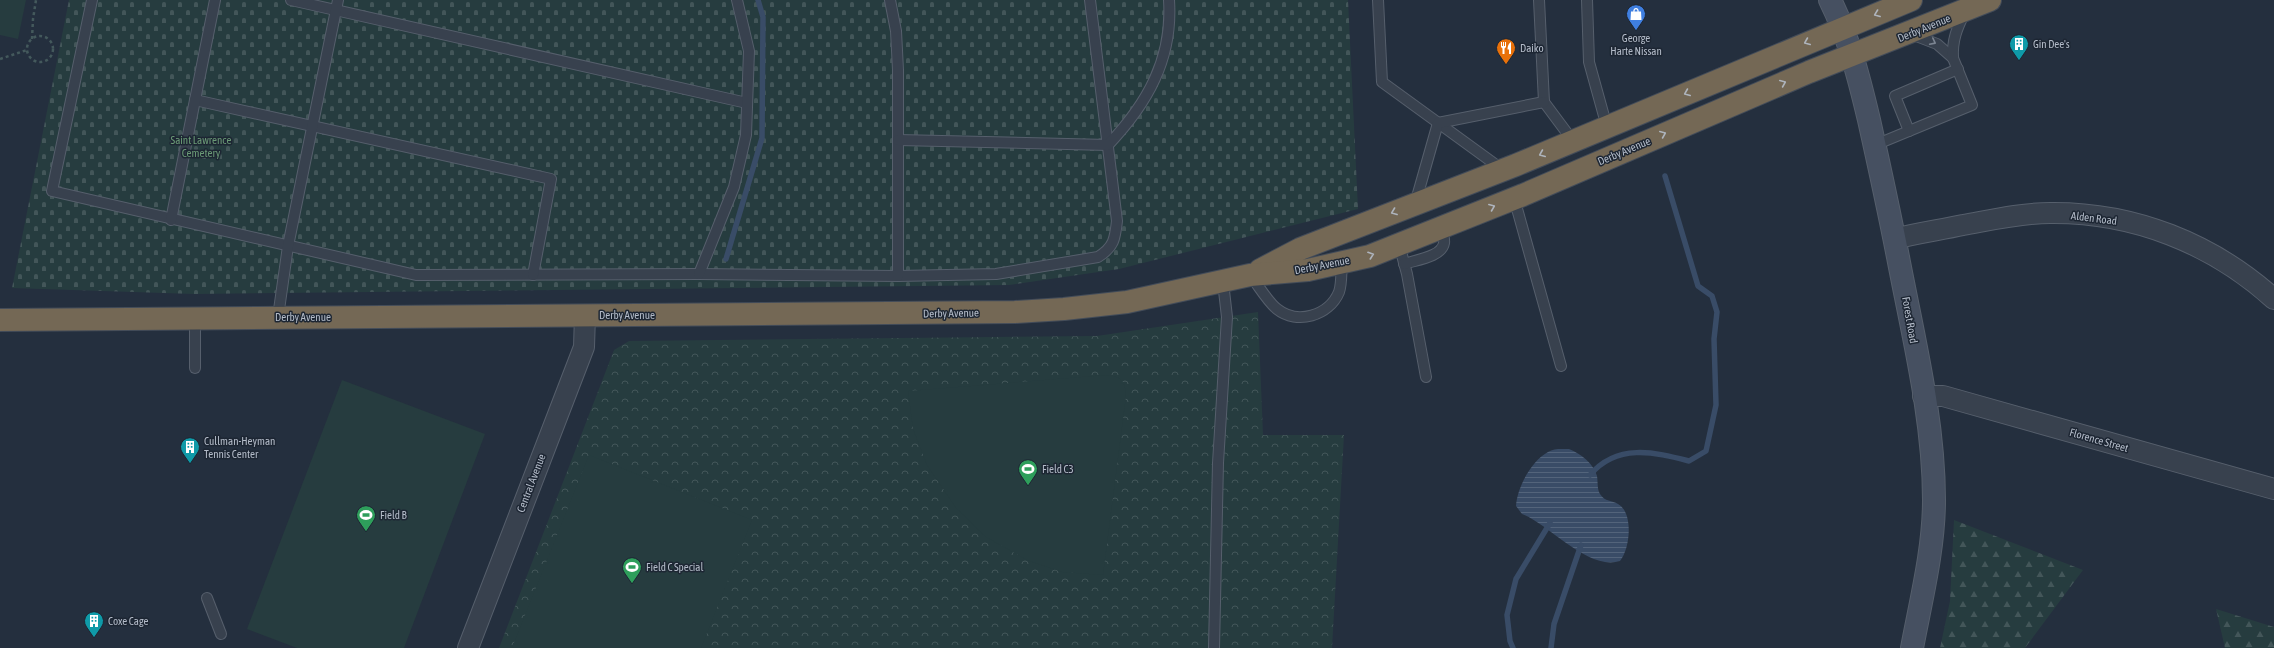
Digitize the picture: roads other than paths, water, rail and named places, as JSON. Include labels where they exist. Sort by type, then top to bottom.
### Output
[{"type":"highway","name":"Derby Avenue","points":[[1250,275],[1300,249],[1503,170],[1843,27],[1911,0]]},
{"type":"highway","name":"Derby Avenue","points":[[0,320],[1015,312],[1064,309],[1127,302],[1250,275],[1308,270],[1370,256],[1402,254],[1442,227],[1514,198],[1801,75],[1909,34],[1990,0]]},
{"type":"highway","points":[[1503,170],[1514,198]]},
{"type":"main road","name":"Forest Road","points":[[1830,0],[1843,27],[1853,55],[1875,145],[1894,238],[1930,442],[1934,502],[1926,569],[1912,648]]},
{"type":"street","name":"Alden Road","points":[[1894,238],[2002,218],[2050,213],[2103,217],[2149,227],[2175,235],[2225,260],[2274,298]]},
{"type":"street","name":"Central Avenue","points":[[468,648],[584,347],[585,315]]},
{"type":"street","name":"Florence Street","points":[[1923,396],[1943,396],[2274,489]]},
{"type":"lane","points":[[92,0],[52,191],[171,220],[416,275],[699,274],[898,276],[996,274],[1098,257],[1109,250],[1115,237],[1117,221],[1090,0]]},
{"type":"lane","points":[[171,220],[215,0]]},
{"type":"lane","points":[[291,0],[337,5],[747,103]]},
{"type":"lane","points":[[699,274],[734,187],[746,135],[749,51],[737,0]]},
{"type":"lane","points":[[890,0],[896,31],[898,70],[898,276]]},
{"type":"lane","points":[[898,140],[1108,145],[1125,126],[1149,91],[1166,53],[1170,18],[1169,0]]},
{"type":"lane","points":[[1378,0],[1382,82],[1503,170]]},
{"type":"lane","points":[[1539,0],[1544,102],[1573,141]]},
{"type":"lane","points":[[1587,0],[1589,62],[1606,126]]},
{"type":"lane","points":[[278,317],[288,246],[337,5]]},
{"type":"lane","points":[[1953,58],[1954,36],[1966,11]]},
{"type":"lane","points":[[1875,145],[1909,131],[1928,120],[1949,111],[1972,105],[1953,58],[1937,44],[1909,34]]},
{"type":"lane","points":[[1909,131],[1894,96],[1936,82],[1958,68]]},
{"type":"lane","points":[[195,100],[312,128],[551,180],[533,275]]},
{"type":"lane","points":[[1438,123],[1544,102]]},
{"type":"lane","points":[[1414,204],[1438,123]]},
{"type":"lane","points":[[1514,198],[1561,366]]},
{"type":"lane","points":[[1402,254],[1426,377]]},
{"type":"lane","points":[[1250,275],[1277,309],[1295,317],[1312,317],[1330,307],[1339,292],[1342,262]]},
{"type":"lane","points":[[1214,648],[1218,463],[1227,317],[1223,282]]},
{"type":"lane","points":[[195,318],[195,368]]},
{"type":"lane","points":[[207,598],[221,634]]},
{"type":"water","points":[[1569,449],[1582,456],[1590,463],[1597,476],[1598,490],[1602,497],[1618,504],[1626,515],[1629,531],[1628,540],[1620,561],[1608,562],[1595,559],[1582,553],[1545,527],[1522,514],[1516,506],[1522,483],[1536,462],[1550,451]]},
{"type":"waterway","points":[[726,259],[762,138],[763,17],[758,0]]},
{"type":"waterway","points":[[1590,475],[1612,458],[1624,454],[1649,453],[1689,461],[1706,451],[1716,405],[1714,339],[1717,312],[1712,296],[1698,286],[1665,176]]},
{"type":"waterway","points":[[1513,648],[1510,641],[1507,615],[1516,579],[1550,523]]},
{"type":"waterway","points":[[1551,648],[1554,624],[1581,545]]},
{"type":"place","name":"George Harte Nissan","points":[[1636,31]]},
{"type":"place","name":"Gin Dee's","points":[[2019,61]]},
{"type":"place","name":"Daiko","points":[[1506,65]]},
{"type":"place","name":"Cullman-Heyman Tennis Center","points":[[190,464]]},
{"type":"place","name":"Field C3","points":[[1028,486]]},
{"type":"place","name":"Field B","points":[[366,532]]},
{"type":"place","name":"Field C Special","points":[[632,584]]},
{"type":"place","name":"Coxe Cage","points":[[94,638]]},
{"type":"park label","name":"Saint Lawrence Cemetery","points":[[201,146]]}]
